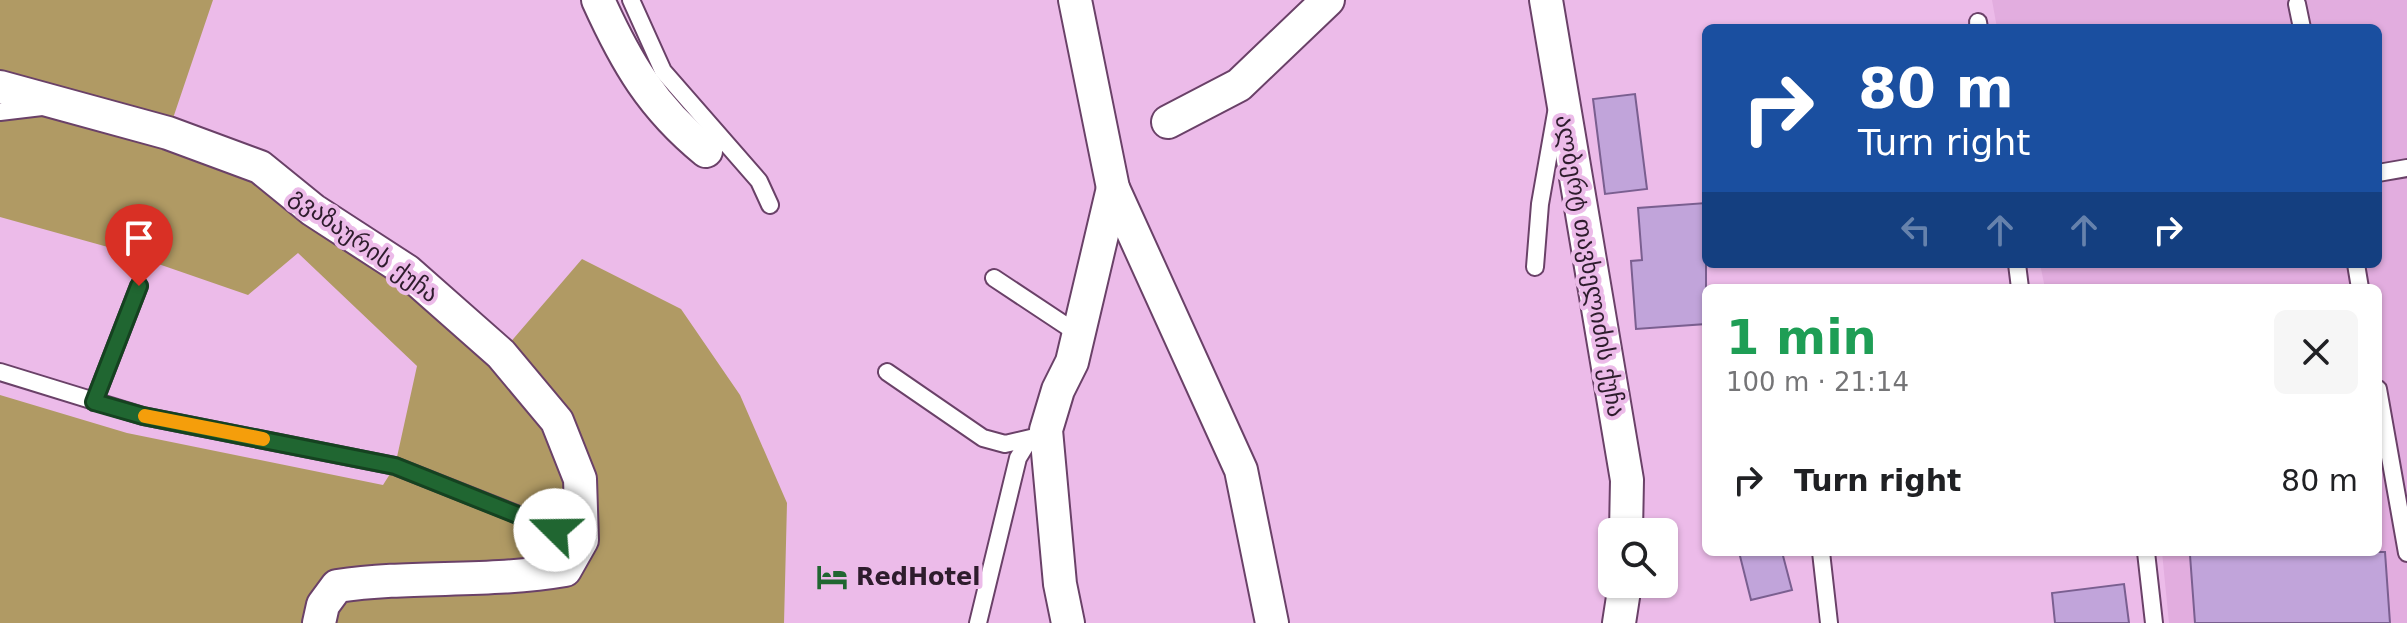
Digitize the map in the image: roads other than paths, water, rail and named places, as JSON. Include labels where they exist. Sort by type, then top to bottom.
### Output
[{"type":"street","points":[[598,0],[625,60],[674,125],[706,151]]},
{"type":"street","points":[[1075,0],[1113,188],[1241,470],[1272,623]]},
{"type":"street","points":[[1168,122],[1239,85],[1328,0]]},
{"type":"street","name":"ალბერტ თავხელიძის ქუჩა","points":[[1546,0],[1627,480],[1626,518]]},
{"type":"street","name":"გვაზაურის ქუჩა","points":[[0,87],[168,133],[260,167],[313,210],[407,271],[501,354],[557,421],[580,479],[582,540]]},
{"type":"street","points":[[1068,623],[1038,435],[1072,362],[1113,188]]},
{"type":"street","points":[[319,623],[323,605],[337,586],[377,580],[530,576],[565,570],[582,540]]},
{"type":"street","points":[[1619,623],[1623,598]]},
{"type":"lane","points":[[631,0],[663,71],[759,181],[770,205]]},
{"type":"lane","points":[[2297,4],[2301,24]]},
{"type":"lane","points":[[1535,267],[1540,204],[1560,87]]},
{"type":"lane","points":[[0,112],[61,105]]},
{"type":"lane","points":[[2382,172],[2407,168]]},
{"type":"lane","points":[[994,278],[1077,333]]},
{"type":"lane","points":[[94,402],[139,286]]},
{"type":"lane","points":[[0,372],[143,416],[395,466],[582,540]]},
{"type":"lane","points":[[887,372],[983,438],[1005,444],[1038,435]]},
{"type":"lane","points":[[2382,412],[2407,553]]},
{"type":"lane","points":[[978,623],[1018,458],[1038,435]]},
{"type":"lane","points":[[1821,556],[1829,623]]},
{"type":"lane","points":[[2146,556],[2154,623]]},
{"type":"place","name":"RedHotel","points":[[832,577]]}]
